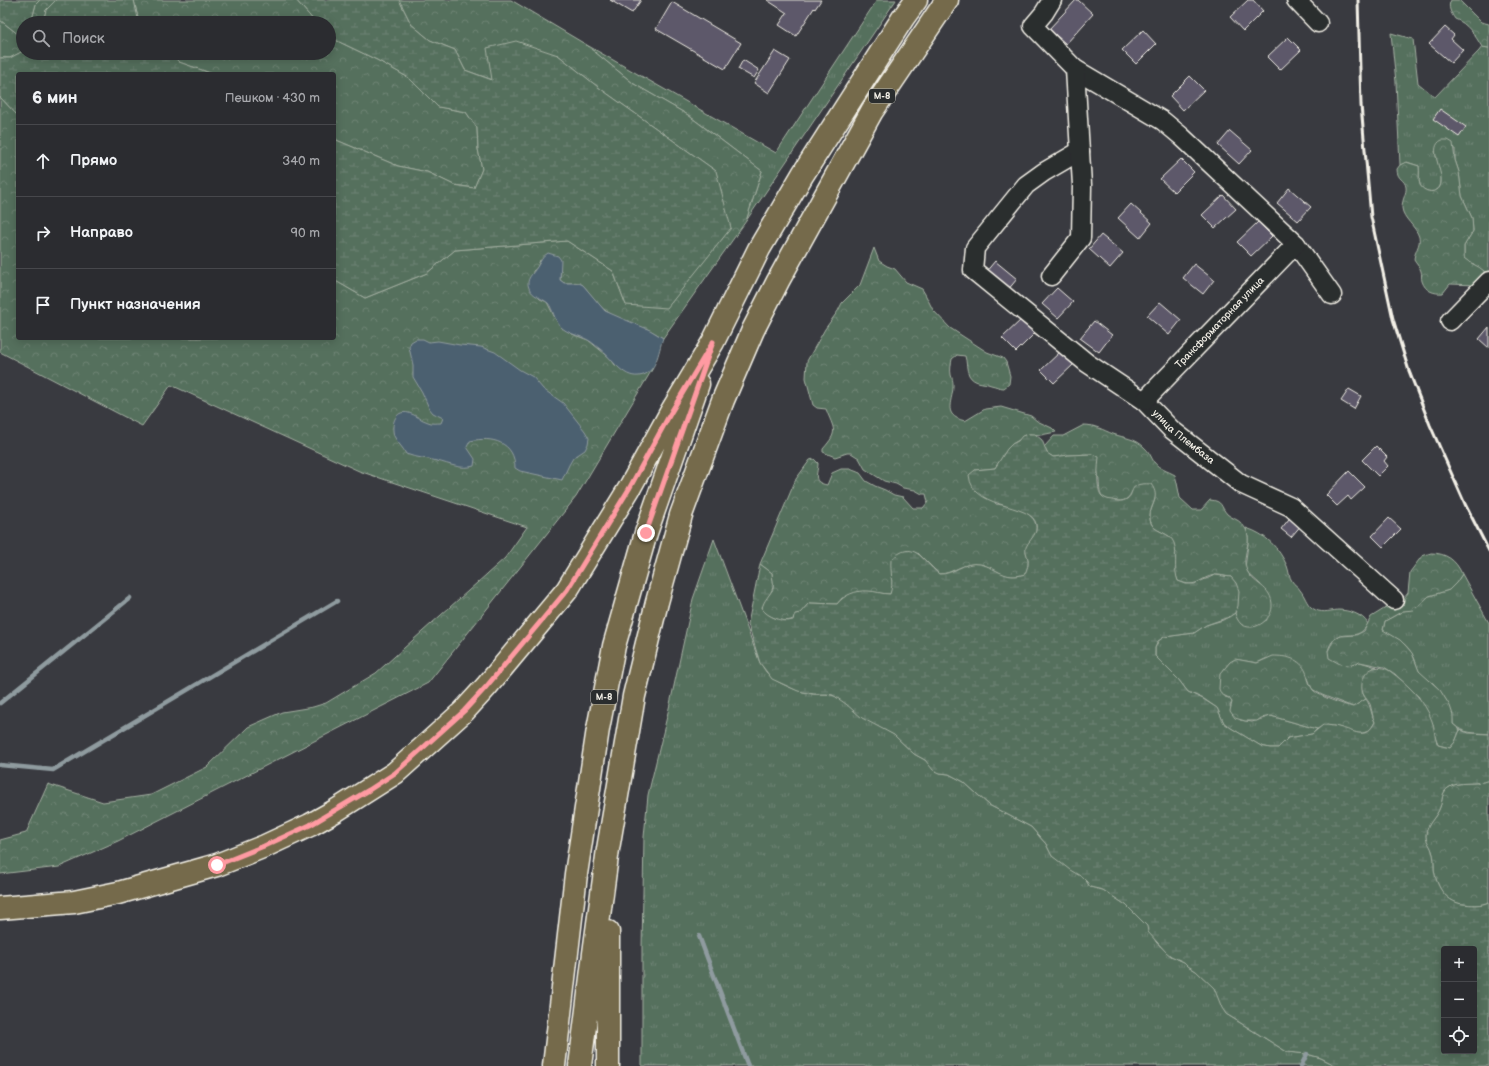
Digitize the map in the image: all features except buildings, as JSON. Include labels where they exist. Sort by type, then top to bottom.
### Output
[{"type":"main road","name":"М-8","points":[[554,1066],[576,874],[598,729],[614,646],[646,533],[713,342],[759,249],[803,174],[902,18],[916,0]]},
{"type":"main road","name":"М-8","points":[[580,1066],[608,849],[634,696],[657,602],[681,515],[722,400],[753,330],[778,281],[872,111],[948,0]]},
{"type":"main road","points":[[0,908],[74,902],[118,893],[217,865],[310,825],[341,808],[395,773],[464,711],[567,590],[629,489],[670,414],[713,342]]},
{"type":"main road","name":"М-8","points":[[608,849],[608,1066]]},
{"type":"street","points":[[1052,0],[1044,13],[1033,26],[1075,69],[1163,122],[1181,136],[1296,244],[1332,295]]},
{"type":"street","points":[[1296,0],[1318,23]]},
{"type":"street","points":[[1051,276],[1081,238],[1082,185],[1075,69]]},
{"type":"street","name":"улица Плембаза","points":[[1080,151],[1044,172],[1026,185],[975,248],[972,270],[1087,363],[1144,401],[1171,429],[1241,484],[1291,507],[1394,600]]},
{"type":"street","name":"Трансформаторная улица","points":[[1144,401],[1296,244]]},
{"type":"street","points":[[1450,321],[1489,281]]},
{"type":"green space","points":[[0,0],[40,0],[36,4],[33,16],[16,16],[16,33],[0,20]]},
{"type":"green space","points":[[40,0],[56,0],[46,10],[45,16],[33,16],[36,4]]},
{"type":"green space","points":[[56,0],[134,0],[137,16],[45,16],[46,10]]},
{"type":"green space","points":[[134,0],[296,0],[310,16],[137,16]]},
{"type":"green space","points":[[296,0],[399,0],[411,24],[430,40],[455,50],[465,70],[492,80],[487,48],[516,41],[558,55],[598,87],[716,171],[731,228],[667,308],[626,305],[613,271],[567,241],[455,250],[427,273],[365,298],[336,281],[336,140],[398,166],[427,172],[454,185],[474,188],[482,169],[478,149],[477,128],[466,112],[438,107],[409,78],[377,60],[336,40],[336,16],[310,16]]},
{"type":"green space","points":[[399,0],[511,0],[585,44],[634,84],[688,115],[762,171],[746,221],[663,338],[649,330],[606,311],[583,285],[579,283],[564,283],[560,280],[561,270],[540,260],[537,268],[533,271],[533,292],[540,299],[547,302],[561,327],[572,334],[588,340],[610,358],[615,365],[643,375],[653,368],[576,497],[428,683],[118,841],[59,867],[0,874],[0,840],[26,833],[48,784],[103,802],[151,795],[207,767],[248,727],[282,712],[313,707],[326,703],[376,673],[505,558],[527,527],[359,471],[171,385],[142,426],[0,352],[0,97],[16,114],[16,340],[336,340],[336,281],[365,298],[427,273],[455,250],[567,241],[613,271],[626,305],[716,171],[598,87],[558,55],[493,80],[465,70],[455,50],[430,40],[411,24]]},
{"type":"green space","points":[[877,0],[896,0],[746,221],[762,171],[688,115],[634,84],[585,44],[776,153]]},
{"type":"green space","points":[[1451,0],[1459,0],[1481,22],[1489,24],[1489,48],[1482,47],[1467,26],[1455,19],[1449,8]]},
{"type":"green space","points":[[0,20],[16,33],[16,55],[10,58],[0,58]]},
{"type":"green space","points":[[1391,33],[1413,39],[1418,83],[1435,97],[1482,47],[1489,48],[1489,275],[1482,282],[1474,264],[1468,262],[1464,258],[1464,246],[1473,231],[1472,218],[1462,196],[1459,172],[1455,160],[1455,149],[1435,151],[1440,170],[1441,182],[1438,189],[1435,191],[1425,190],[1420,185],[1419,166],[1407,162],[1400,165],[1396,82]]},
{"type":"green space","points":[[336,40],[377,60],[409,78],[439,107],[466,112],[477,128],[478,149],[482,169],[474,188],[454,185],[427,172],[398,166],[336,140],[336,72],[207,72],[177,60],[336,60]]},
{"type":"green space","points":[[16,55],[16,60],[177,60],[207,72],[16,72],[16,114],[0,97],[0,58],[10,58]]},
{"type":"green space","points":[[1442,140],[1448,140],[1453,143],[1462,196],[1472,218],[1473,231],[1464,246],[1464,258],[1484,271],[1484,277],[1477,285],[1450,284],[1443,293],[1440,293],[1430,291],[1425,287],[1422,281],[1421,272],[1414,260],[1419,243],[1419,237],[1403,212],[1402,205],[1406,187],[1397,173],[1397,169],[1400,165],[1406,162],[1419,166],[1420,185],[1425,190],[1432,192],[1435,191],[1440,187],[1441,183],[1436,148],[1438,143]]},
{"type":"green space","points":[[874,248],[879,261],[895,269],[906,282],[922,289],[933,310],[950,328],[987,352],[1003,358],[1006,362],[1010,376],[1009,384],[1002,388],[973,380],[968,373],[965,356],[957,355],[952,359],[951,375],[953,390],[950,411],[953,415],[965,421],[985,409],[1001,407],[1031,416],[1037,421],[1052,428],[1056,432],[1041,435],[1029,434],[1012,444],[995,468],[975,470],[996,504],[1016,508],[1028,514],[1036,524],[1036,531],[1026,549],[1028,566],[1025,574],[1017,576],[1004,575],[989,567],[977,564],[966,565],[944,574],[939,574],[918,553],[891,577],[893,587],[890,594],[877,593],[842,598],[837,604],[809,603],[796,617],[792,619],[777,619],[766,614],[762,608],[762,605],[773,589],[773,586],[772,573],[760,564],[796,479],[810,460],[814,459],[818,463],[816,477],[822,484],[827,485],[832,473],[841,469],[850,469],[860,473],[866,481],[875,486],[894,495],[903,497],[913,508],[923,508],[928,502],[926,494],[884,481],[865,469],[859,458],[851,453],[835,457],[823,452],[823,449],[831,438],[834,430],[826,409],[817,408],[813,405],[806,378],[807,361],[842,303],[860,285]]},
{"type":"green space","points":[[1084,425],[1095,427],[1141,444],[1156,464],[1175,475],[1180,498],[1193,510],[1201,510],[1210,500],[1217,501],[1229,515],[1242,524],[1248,535],[1245,557],[1246,568],[1252,578],[1266,589],[1271,600],[1271,612],[1265,621],[1251,627],[1239,622],[1235,613],[1238,599],[1231,577],[1218,575],[1209,576],[1198,582],[1190,584],[1178,581],[1175,573],[1175,550],[1169,536],[1154,528],[1150,521],[1150,513],[1155,499],[1132,491],[1125,500],[1118,501],[1106,499],[1100,493],[1098,470],[1092,454],[1053,457],[1047,453],[1044,447],[1054,436],[1063,436]]},
{"type":"green space","points":[[1035,434],[1042,440],[1047,453],[1053,457],[1092,454],[1099,457],[1099,492],[1103,497],[1109,500],[1123,501],[1128,498],[1133,489],[1138,485],[1151,484],[1154,489],[1155,498],[1150,515],[1151,524],[1157,530],[1169,536],[1174,543],[1178,581],[1186,584],[1194,584],[1215,575],[1231,577],[1236,583],[1239,591],[1238,606],[1235,613],[1229,617],[1206,625],[1194,633],[1164,637],[1158,641],[1155,648],[1155,656],[1178,679],[1188,692],[1217,708],[1224,723],[1231,728],[1261,746],[1270,748],[1278,748],[1288,738],[1312,734],[1323,725],[1330,725],[1357,733],[1365,733],[1372,728],[1375,722],[1370,704],[1364,696],[1362,690],[1363,678],[1369,670],[1379,667],[1390,671],[1403,681],[1420,699],[1429,713],[1438,745],[1450,748],[1455,742],[1460,730],[1469,733],[1489,734],[1489,780],[1478,783],[1456,784],[1446,790],[1443,794],[1439,811],[1428,827],[1426,836],[1433,853],[1435,875],[1442,892],[1451,900],[1462,904],[1479,905],[1489,902],[1489,1066],[1337,1066],[1321,1058],[1307,1054],[1287,1052],[1226,1014],[1214,988],[1184,962],[1166,952],[1148,932],[1147,926],[1126,905],[1103,890],[1090,887],[1082,877],[1052,856],[1046,844],[1031,827],[989,805],[964,782],[949,774],[940,773],[933,770],[925,760],[914,754],[894,735],[862,718],[833,695],[798,691],[772,679],[760,663],[748,624],[760,564],[772,573],[773,584],[772,590],[762,609],[772,617],[785,621],[793,620],[795,614],[800,613],[809,603],[837,604],[847,596],[859,591],[890,594],[892,586],[891,560],[899,553],[906,551],[912,551],[917,554],[939,574],[944,574],[969,564],[980,564],[1006,575],[1018,576],[1025,574],[1028,563],[1026,547],[1036,531],[1035,521],[1029,515],[1019,510],[993,502],[982,496],[973,487],[969,475],[975,470],[995,468],[1007,449],[1022,436]]},
{"type":"green space","points":[[1246,528],[1266,538],[1276,548],[1284,559],[1294,584],[1312,608],[1322,612],[1338,610],[1351,612],[1359,615],[1368,624],[1364,630],[1355,635],[1338,637],[1332,642],[1328,651],[1347,665],[1360,662],[1377,667],[1374,667],[1362,692],[1366,699],[1353,707],[1322,695],[1312,689],[1308,678],[1267,658],[1257,663],[1240,660],[1230,662],[1227,666],[1225,697],[1229,698],[1232,702],[1230,706],[1240,720],[1252,722],[1271,716],[1317,729],[1312,734],[1288,738],[1278,748],[1261,746],[1224,723],[1217,708],[1204,699],[1188,692],[1178,679],[1155,656],[1155,648],[1158,641],[1164,637],[1194,633],[1206,625],[1223,620],[1235,613],[1238,619],[1254,626],[1267,620],[1261,585],[1245,568],[1248,544]]},
{"type":"green space","points":[[714,539],[760,663],[771,677],[781,684],[801,691],[812,694],[828,694],[841,699],[856,712],[894,735],[914,754],[925,760],[940,773],[949,774],[964,782],[989,805],[1031,827],[1046,844],[1052,856],[1082,877],[1090,887],[1103,890],[1126,905],[1147,926],[1156,942],[1171,956],[1184,962],[1215,988],[1226,1014],[1287,1052],[1307,1054],[1321,1058],[1337,1066],[642,1066],[644,837],[648,795],[693,599]]},
{"type":"green space","points":[[1431,553],[1441,554],[1450,558],[1460,569],[1462,574],[1449,590],[1429,596],[1414,610],[1403,611],[1385,621],[1383,630],[1400,640],[1406,646],[1412,653],[1419,671],[1440,690],[1450,706],[1453,715],[1453,724],[1460,730],[1455,742],[1450,748],[1438,745],[1419,697],[1395,674],[1384,667],[1360,662],[1347,665],[1340,664],[1329,658],[1328,651],[1334,639],[1341,636],[1356,635],[1364,631],[1371,617],[1398,603],[1404,598],[1408,593],[1410,572],[1422,556]]},
{"type":"green space","points":[[1462,574],[1489,623],[1489,734],[1474,733],[1457,728],[1453,724],[1450,707],[1441,692],[1433,683],[1420,673],[1414,658],[1406,646],[1399,640],[1383,631],[1385,621],[1403,611],[1414,609],[1429,596],[1449,590]]},
{"type":"green space","points":[[1273,656],[1288,657],[1300,664],[1306,672],[1313,690],[1326,698],[1353,707],[1366,699],[1375,722],[1369,730],[1363,733],[1356,733],[1333,726],[1325,726],[1317,729],[1271,716],[1261,718],[1257,721],[1245,721],[1235,718],[1230,711],[1232,702],[1229,698],[1221,694],[1219,689],[1220,674],[1230,662],[1235,659],[1257,663]]},
{"type":"green space","points":[[1489,780],[1489,902],[1479,905],[1462,904],[1451,900],[1439,887],[1435,875],[1433,853],[1426,839],[1426,834],[1430,823],[1439,811],[1443,794],[1448,788],[1456,784],[1478,783]]},
{"type":"water","points":[[548,253],[558,256],[561,260],[560,280],[564,283],[579,283],[583,285],[605,311],[650,330],[663,338],[656,362],[650,371],[639,376],[627,374],[591,342],[561,327],[548,303],[532,293],[528,285],[530,277]]},
{"type":"water","points":[[416,339],[423,339],[429,342],[438,341],[481,347],[495,352],[520,370],[533,377],[543,389],[563,403],[589,438],[585,450],[573,458],[562,480],[520,471],[515,468],[514,459],[507,447],[494,440],[486,439],[470,441],[467,447],[475,459],[474,466],[469,467],[456,466],[406,454],[393,432],[393,423],[397,416],[404,412],[409,413],[430,423],[441,423],[443,418],[433,413],[429,408],[413,377],[413,365],[409,347],[411,342]]},
{"type":"waterway","points":[[0,703],[130,598]]},
{"type":"waterway","points":[[0,765],[53,770],[337,601]]},
{"type":"waterway","points":[[699,936],[748,1066]]},
{"type":"waterway","points":[[1301,1066],[1307,1054]]},
{"type":"railway","points":[[1358,0],[1361,105],[1371,217],[1393,319],[1409,371],[1430,425],[1465,504],[1489,551]]},
{"type":"route","points":[[217,865],[310,825],[369,790],[395,773],[424,749],[464,711],[567,590],[629,489],[670,414],[713,342],[646,533]]}]
